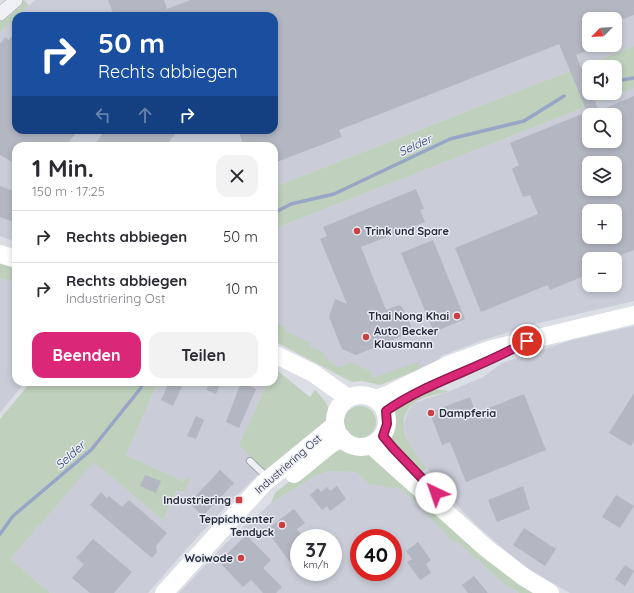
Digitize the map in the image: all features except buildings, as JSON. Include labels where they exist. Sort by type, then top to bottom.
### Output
[{"type":"street","points":[[0,14],[16,0]]},
{"type":"street","points":[[0,254],[12,258]]},
{"type":"street","points":[[381,405],[509,352],[527,341],[590,324],[634,315]]},
{"type":"street","points":[[278,356],[313,373],[341,418],[352,445],[358,447],[377,440],[387,424],[381,405],[365,395],[359,395],[341,418]]},
{"type":"street","points":[[278,361],[318,388],[341,418]]},
{"type":"street","name":"Industriering Ost","points":[[164,593],[269,479],[341,418]]},
{"type":"street","name":"Industriering Ost","points":[[227,524],[272,491],[331,444],[341,418]]},
{"type":"street","points":[[377,440],[444,511],[505,562],[550,593]]},
{"type":"lane","points":[[250,461],[269,479]]},
{"type":"shaded area","points":[[35,0],[634,0],[634,46],[622,51],[622,12],[582,12],[582,52],[619,52],[598,60],[582,60],[582,66],[278,185],[278,142],[12,142],[12,240],[0,236],[0,32],[12,20],[12,134],[278,134],[278,12],[21,12]]},
{"type":"shaded area","points":[[634,88],[634,301],[535,324],[483,340],[441,356],[440,361],[371,383],[339,369],[278,331],[278,227],[582,108],[582,148],[622,148],[622,108],[583,108],[603,100],[622,100],[622,93]]},
{"type":"shaded area","points":[[0,278],[12,282],[12,386],[22,386],[0,413]]},
{"type":"shaded area","points":[[634,326],[634,593],[570,593],[528,569],[473,522],[456,504],[409,446],[403,426],[407,413],[414,403],[450,391],[483,377],[502,363],[572,340]]},
{"type":"shaded area","points":[[156,386],[266,386],[240,444],[263,470],[233,499],[148,593],[50,593],[10,559],[94,461],[163,520],[177,490],[190,477],[183,481],[126,455]]},
{"type":"shaded area","points":[[331,471],[354,472],[359,474],[364,479],[400,489],[412,498],[502,582],[519,593],[179,593],[226,543],[271,503],[317,475]]},
{"type":"green space","points":[[24,0],[29,5],[21,12],[12,12],[12,21],[0,32],[0,21]]},
{"type":"green space","points":[[634,46],[634,88],[622,93],[622,60],[598,60],[622,52]]},
{"type":"green space","points":[[582,66],[582,100],[603,100],[278,227],[278,185]]},
{"type":"green space","points":[[0,259],[12,263],[12,282],[0,278]]},
{"type":"green space","points":[[278,324],[286,327],[285,331],[311,343],[309,346],[323,352],[332,364],[340,367],[350,362],[370,371],[373,378],[418,362],[421,368],[430,365],[380,385],[362,381],[352,382],[278,343]]},
{"type":"green space","points":[[278,371],[310,397],[315,390],[327,405],[329,412],[329,423],[318,427],[312,436],[270,470],[263,470],[239,445],[266,386],[278,386]]},
{"type":"green space","points":[[28,386],[156,386],[126,455],[183,481],[191,476],[184,492],[177,490],[163,520],[94,462],[10,559],[50,593],[0,593],[0,419]]},
{"type":"green space","points":[[431,389],[450,391],[427,397],[414,403],[407,411],[404,419],[406,437],[415,453],[427,468],[422,472],[394,445],[389,433],[393,414],[399,407]]},
{"type":"green space","points":[[357,406],[363,406],[372,410],[376,422],[372,434],[363,438],[357,438],[348,434],[344,425],[344,419],[348,410]]},
{"type":"green space","points":[[340,448],[358,452],[369,451],[541,593],[519,593],[502,582],[457,541],[454,543],[412,498],[400,489],[369,484],[359,474],[354,472],[331,471],[317,475],[271,503],[275,493],[326,452]]},
{"type":"waterway","name":"Selder","points":[[622,80],[634,78]]},
{"type":"waterway","name":"Selder","points":[[278,211],[291,204],[334,194],[450,139],[524,121],[564,96]]},
{"type":"waterway","name":"Selder","points":[[0,534],[13,516],[91,450],[142,386]]},
{"type":"place","name":"Trink und Spare","points":[[357,231]]},
{"type":"place","name":"Thai Nong Khai","points":[[457,316]]},
{"type":"place","name":"Auto Becker Klausmann","points":[[366,337]]},
{"type":"place","name":"Dampferia","points":[[431,413]]},
{"type":"place","name":"Industriering","points":[[239,500]]},
{"type":"place","name":"Teppichcenter Tendyck","points":[[282,525]]},
{"type":"place","name":"Woiwode","points":[[241,558]]},
{"type":"route","points":[[436,493],[383,436],[387,424],[386,411],[444,379],[509,352],[527,341]]}]
